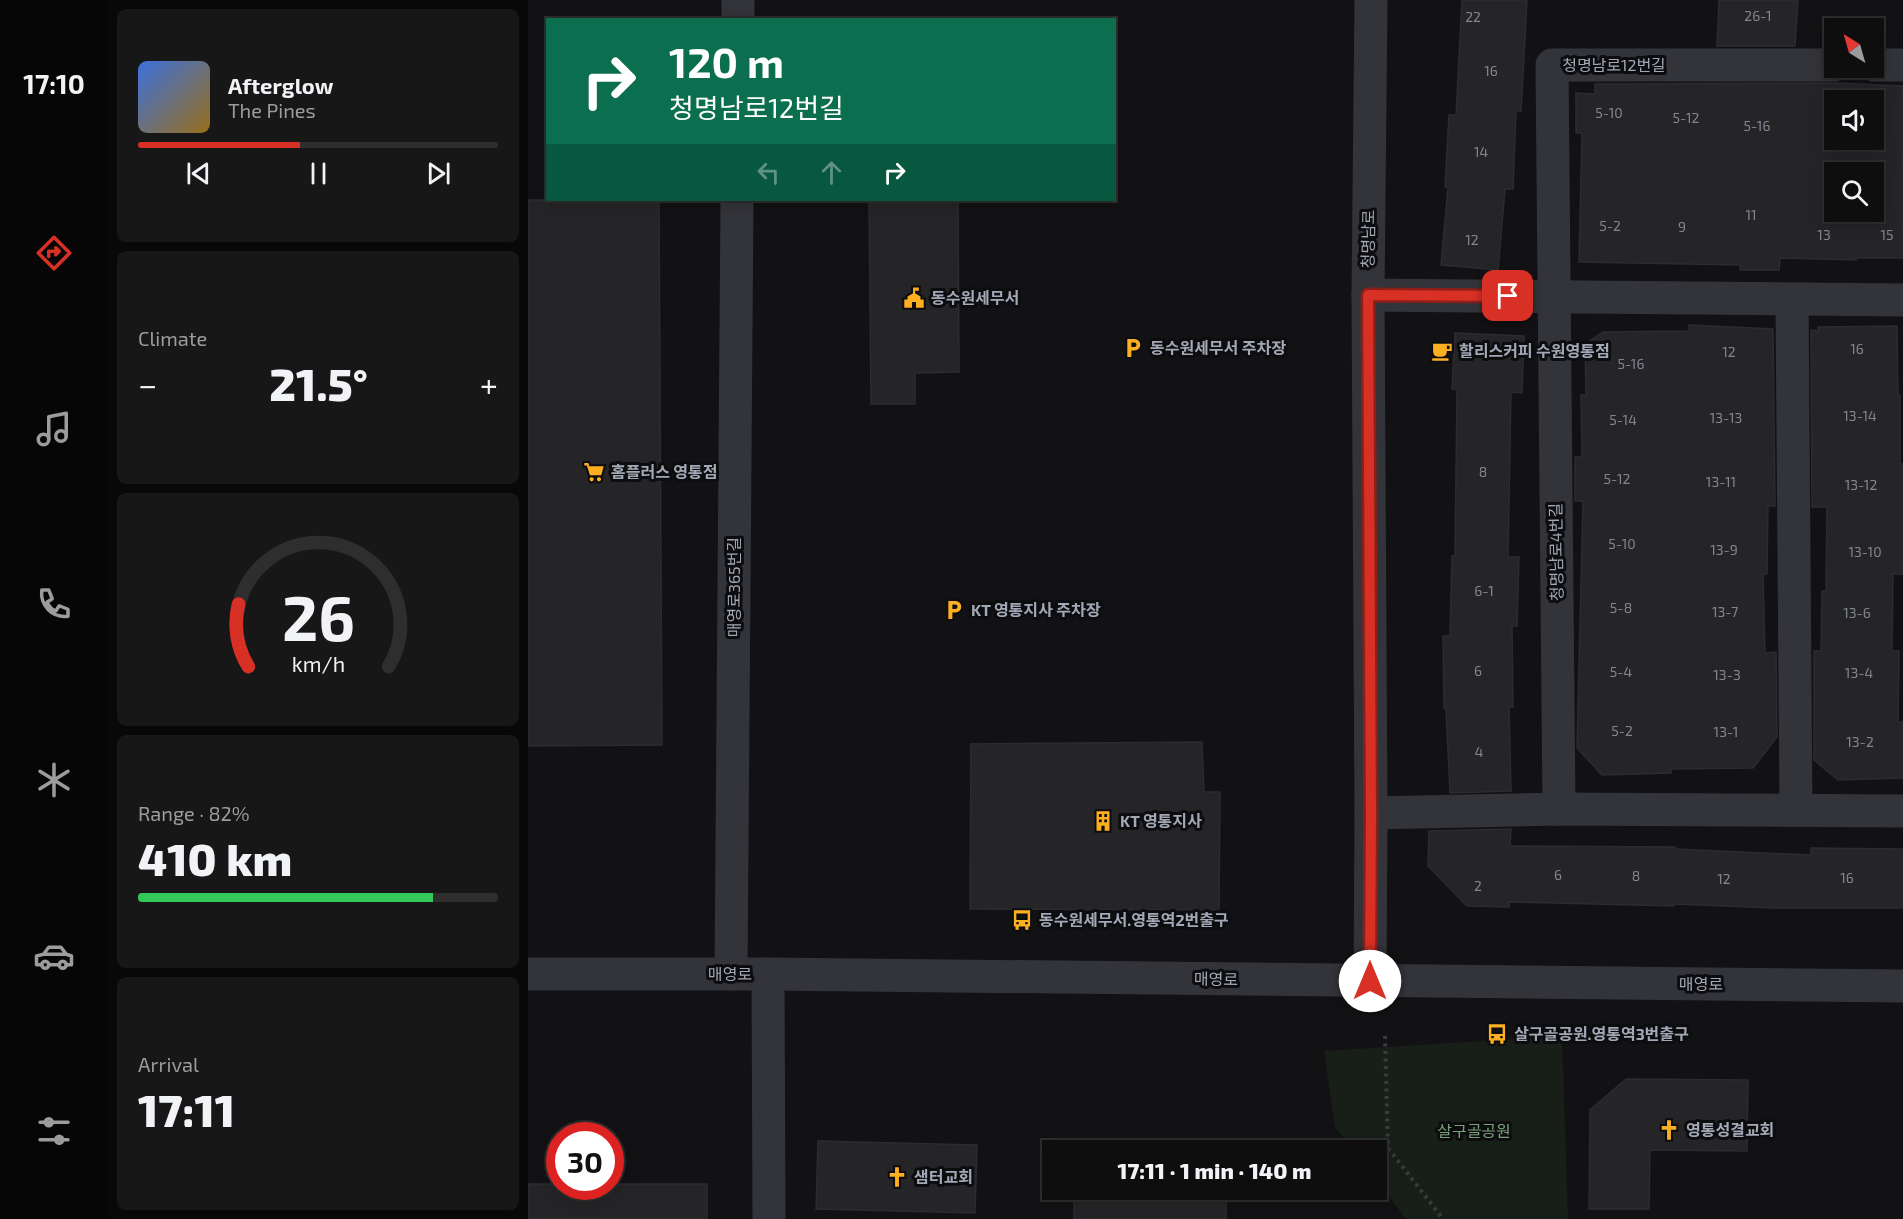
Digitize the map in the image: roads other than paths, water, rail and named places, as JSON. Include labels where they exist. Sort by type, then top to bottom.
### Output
[{"type":"street","points":[[738,0],[738,18]]},
{"type":"street","name":"청명남로","points":[[1370,981],[1368,295],[1371,0]]},
{"type":"street","name":"청명남로12번길","points":[[1554,296],[1552,64],[1824,65]]},
{"type":"street","points":[[1884,65],[1903,65]]},
{"type":"street","name":"매영로365번길","points":[[731,974],[737,201]]},
{"type":"street","points":[[1368,295],[1903,300]]},
{"type":"street","name":"청명남로4번길","points":[[1554,296],[1559,809]]},
{"type":"street","points":[[1792,300],[1796,810]]},
{"type":"street","points":[[1371,813],[1559,809],[1903,811]]},
{"type":"street","name":"매영로","points":[[528,974],[768,974],[1903,986]]},
{"type":"street","points":[[768,974],[769,1219]]},
{"type":"place","name":"동수원세무서","points":[[914,298]]},
{"type":"place","name":"동수원세무서 주차장","points":[[1133,348]]},
{"type":"place","name":"할리스커피 수원영통점","points":[[1442,351]]},
{"type":"place","name":"홈플러스 영통점","points":[[594,472]]},
{"type":"place","name":"KT 영통지사 주차장","points":[[954,610]]},
{"type":"place","name":"KT 영통지사","points":[[1103,821]]},
{"type":"place","name":"동수원세무서.영통역2번출구","points":[[1022,920]]},
{"type":"place","name":"살구골공원.영통역3번출구","points":[[1497,1034]]},
{"type":"place","name":"영통성결교회","points":[[1669,1130]]},
{"type":"place","name":"샘터교회","points":[[897,1177]]},
{"type":"park label","name":"살구골공원","points":[[1474,1131]]}]
